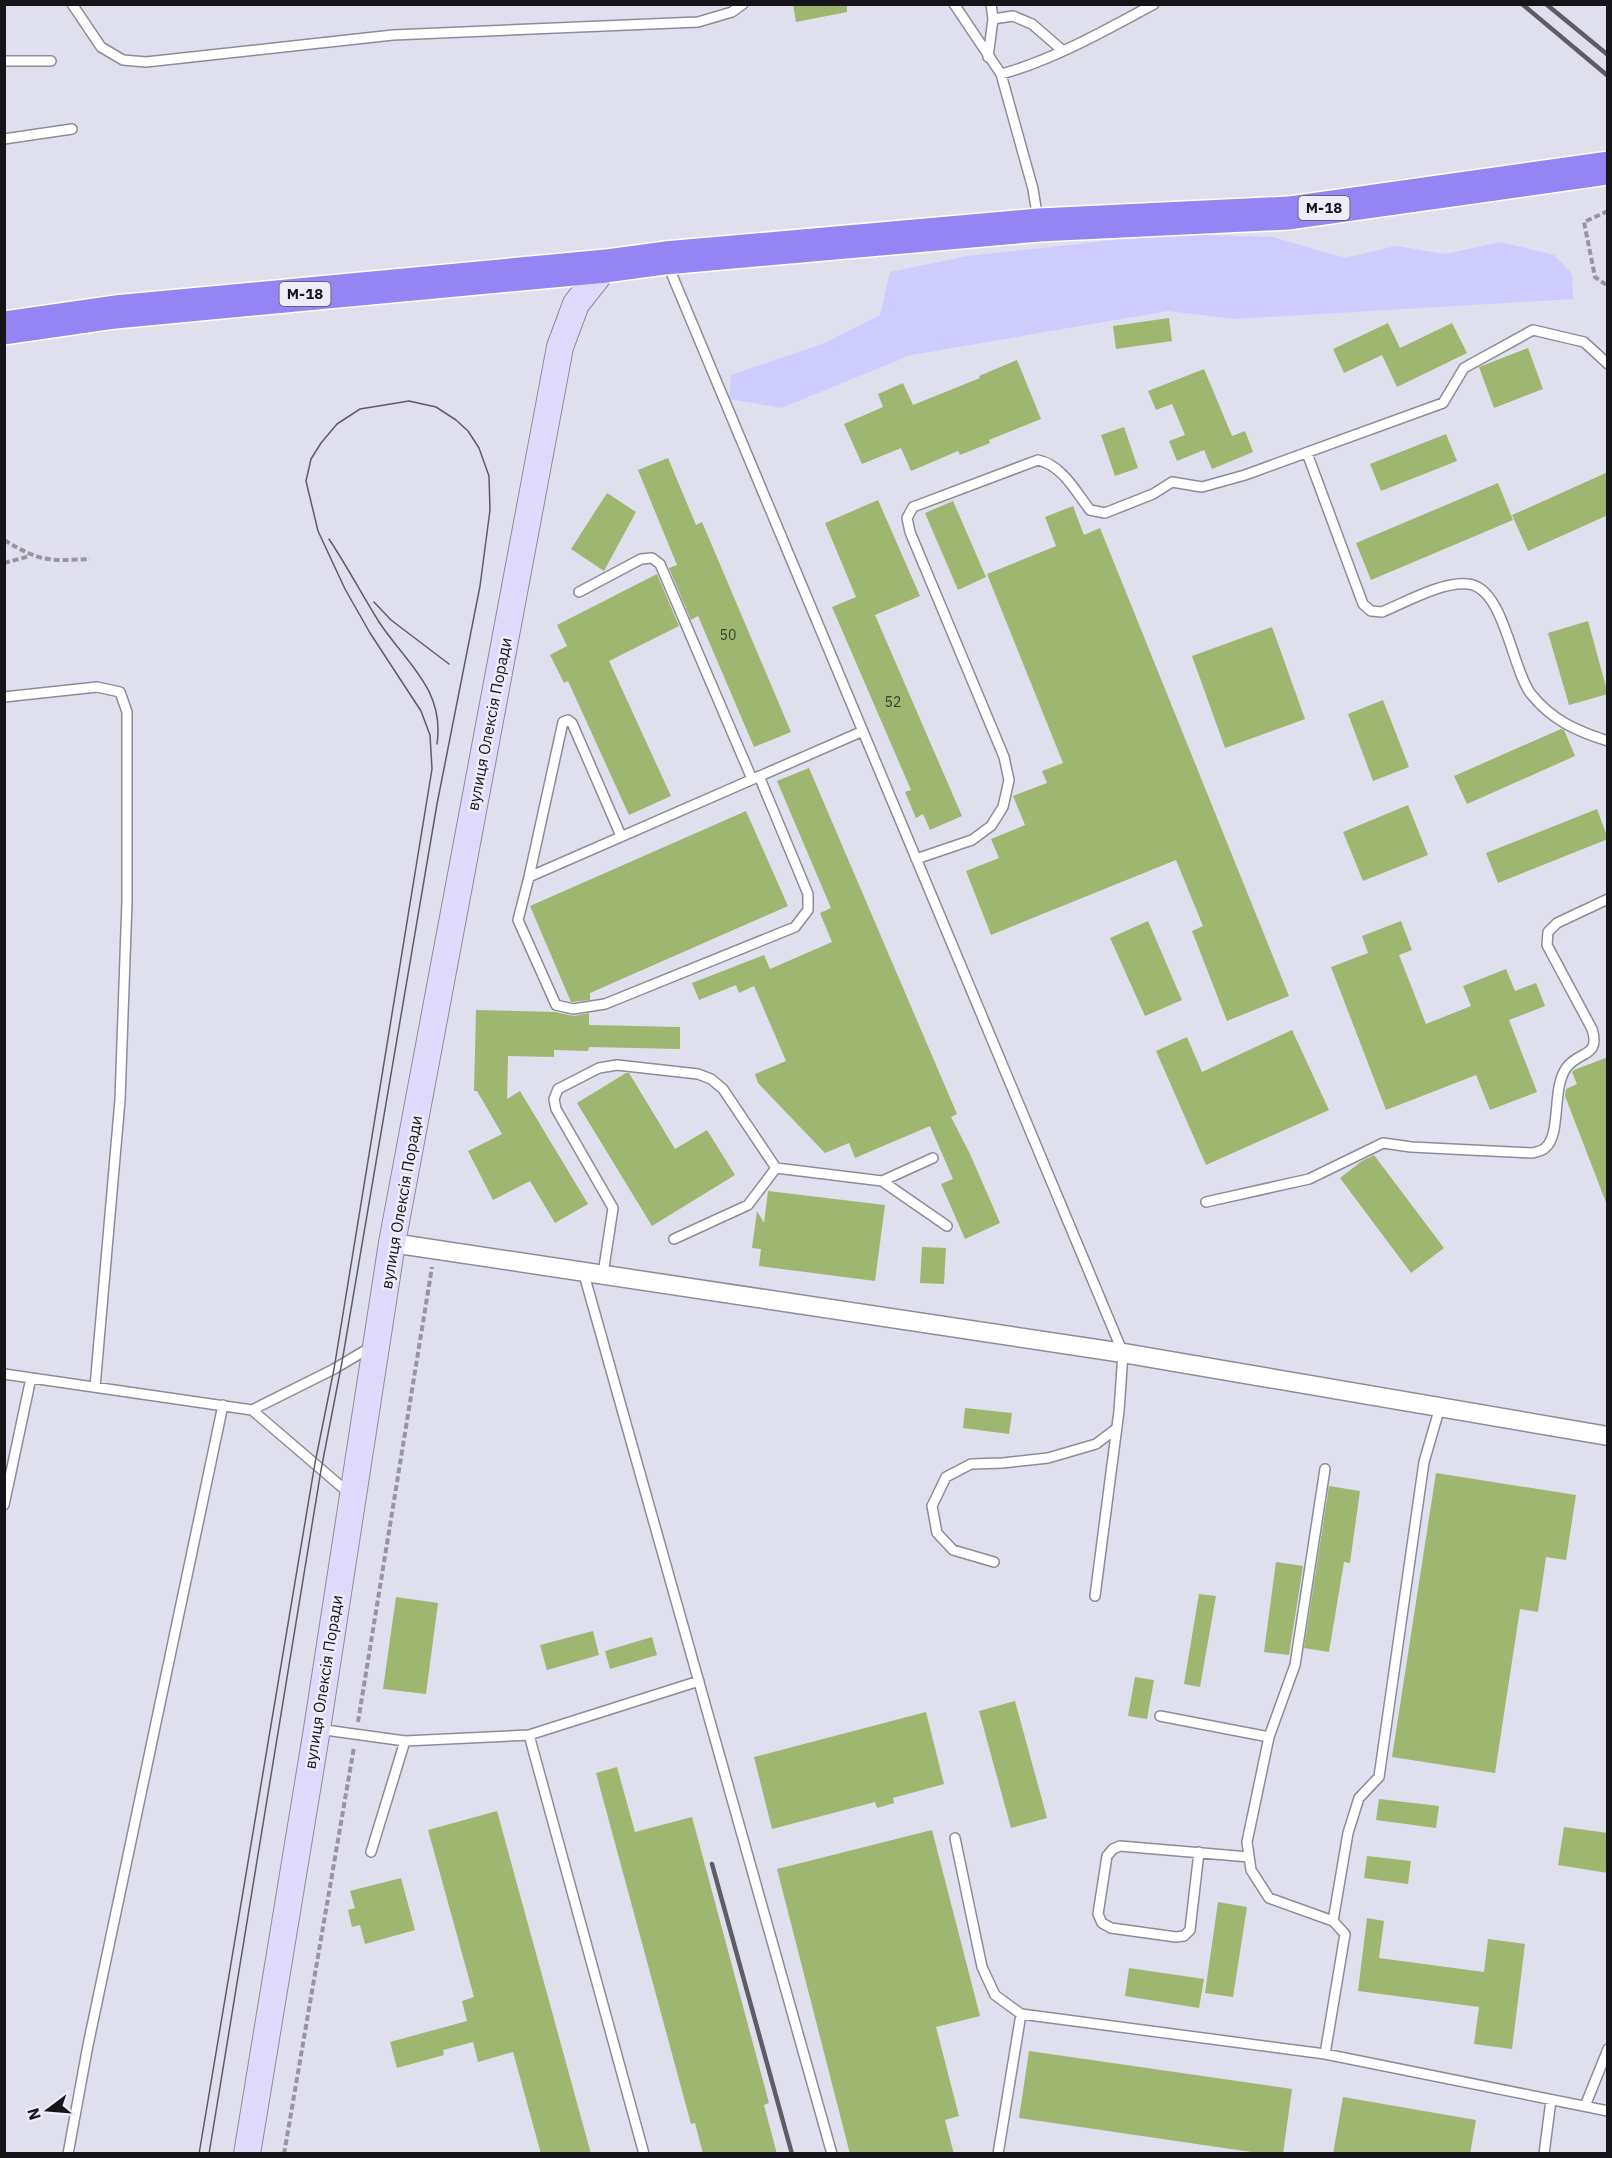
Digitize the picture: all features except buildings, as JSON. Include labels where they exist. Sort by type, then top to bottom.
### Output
[{"type":"highway","name":"М-18","points":[[4,328],[115,312],[606,266],[665,258],[1039,225],[1289,213],[1608,168]]},
{"type":"main road","name":"вулиця Олексія Поради","points":[[247,2154],[317,1729],[392,1243],[560,347],[576,304],[606,266]]},
{"type":"street","points":[[392,1243],[1123,1353],[1608,1436]]},
{"type":"lane","points":[[72,4],[101,47],[123,60],[146,62],[393,35],[698,22],[732,12],[742,4]]},
{"type":"lane","points":[[954,4],[1001,74],[1033,189],[1039,225]]},
{"type":"lane","points":[[988,57],[993,19],[991,4]]},
{"type":"lane","points":[[1001,74],[1020,69],[1111,28],[1154,4]]},
{"type":"lane","points":[[993,19],[1012,16],[1032,24],[1062,50]]},
{"type":"lane","points":[[4,61],[51,60]]},
{"type":"lane","points":[[4,139],[72,129]]},
{"type":"lane","points":[[665,258],[1123,1353],[1117,1428],[1095,1596]]},
{"type":"lane","points":[[916,859],[972,840],[991,826],[1003,807],[1009,780],[1004,757],[910,532],[907,518],[914,507],[1038,460],[1050,462],[1090,510],[1105,513],[1153,494],[1172,482],[1202,487],[1307,453],[1443,403],[1464,368],[1533,330],[1584,342],[1608,364]]},
{"type":"lane","points":[[1307,453],[1363,604],[1371,611],[1382,612],[1453,584],[1471,584],[1491,596],[1529,692],[1550,714],[1578,732],[1608,741]]},
{"type":"lane","points":[[579,592],[640,559],[651,558],[660,564],[808,894],[808,910],[795,927],[605,1004],[573,1009],[556,1005],[518,920],[563,722],[568,720],[572,723],[621,836]]},
{"type":"lane","points":[[4,697],[97,687],[120,692],[127,712],[127,901],[120,1100],[95,1387]]},
{"type":"lane","points":[[529,877],[863,731]]},
{"type":"lane","points":[[1206,1203],[1309,1179],[1383,1143],[1411,1147],[1532,1153],[1544,1149],[1552,1140],[1560,1077],[1568,1065],[1591,1051],[1595,1040],[1592,1029],[1547,945],[1548,932],[1557,923],[1608,899]]},
{"type":"lane","points":[[603,1274],[613,1208],[556,1109],[554,1099],[558,1089],[598,1068],[617,1065],[698,1074],[711,1078],[723,1089],[776,1168],[882,1181],[947,1226]]},
{"type":"lane","points":[[882,1181],[933,1158]]},
{"type":"lane","points":[[674,1239],[748,1204],[776,1168]]},
{"type":"lane","points":[[583,1271],[832,2154]]},
{"type":"lane","points":[[252,1410],[334,1369],[342,1362],[377,1344]]},
{"type":"lane","points":[[4,1374],[252,1410],[352,1494]]},
{"type":"lane","points":[[4,1505],[31,1378]]},
{"type":"lane","points":[[68,2154],[88,2045],[222,1405]]},
{"type":"lane","points":[[1334,1921],[1348,1833],[1359,1798],[1378,1777],[1424,1462],[1440,1407]]},
{"type":"lane","points":[[994,1562],[953,1550],[936,1533],[932,1506],[946,1477],[971,1464],[1003,1463],[1057,1455],[1096,1444],[1117,1428]]},
{"type":"lane","points":[[1324,2054],[1345,1934],[1334,1921],[1269,1898],[1251,1870],[1247,1842],[1269,1737],[1295,1665],[1325,1469]]},
{"type":"lane","points":[[317,1729],[405,1741],[529,1735],[699,1681]]},
{"type":"lane","points":[[1160,1716],[1269,1737]]},
{"type":"lane","points":[[529,1735],[644,2154]]},
{"type":"lane","points":[[371,1852],[405,1741]]},
{"type":"lane","points":[[955,1838],[982,1967],[995,1995],[1021,2014],[1324,2054],[1608,2110]]},
{"type":"lane","points":[[1199,1852],[1190,1930],[1184,1936],[1176,1937],[1111,1928],[1102,1923],[1098,1914],[1107,1856],[1120,1846],[1199,1852],[1249,1857]]},
{"type":"lane","points":[[998,2154],[1021,2014]]},
{"type":"lane","points":[[1585,2106],[1608,2049]]},
{"type":"lane","points":[[1544,2154],[1551,2100]]},
{"type":"path","points":[[1608,211],[1584,222],[1595,277],[1608,286]]},
{"type":"path","points":[[4,540],[30,556],[51,561],[90,559]]},
{"type":"path","points":[[4,563],[30,556]]},
{"type":"path","points":[[284,2154],[356,1734],[435,1248]]},
{"type":"shaded area","points":[[1170,234],[1273,237],[1345,258],[1396,246],[1446,254],[1500,242],[1554,255],[1572,274],[1573,299],[1234,319],[1168,311],[911,355],[781,408],[729,399],[731,375],[825,343],[880,315],[890,272],[968,256]]},
{"type":"tram line","points":[[199,2154],[315,1463],[334,1369],[432,769],[430,735],[421,711],[370,633],[345,589],[318,531],[306,481],[311,459],[337,424],[360,409],[409,401],[436,407],[468,431],[479,448],[489,476],[490,510],[480,586],[437,804],[342,1362],[321,1470],[209,2154]]},
{"type":"tram line","points":[[329,539],[379,622],[429,692],[438,725],[437,744]]},
{"type":"tram line","points":[[374,602],[391,620],[449,664]]},
{"type":"railway","points":[[1522,4],[1608,76]]},
{"type":"railway","points":[[1546,4],[1608,55]]},
{"type":"railway","points":[[712,1864],[792,2154]]}]
